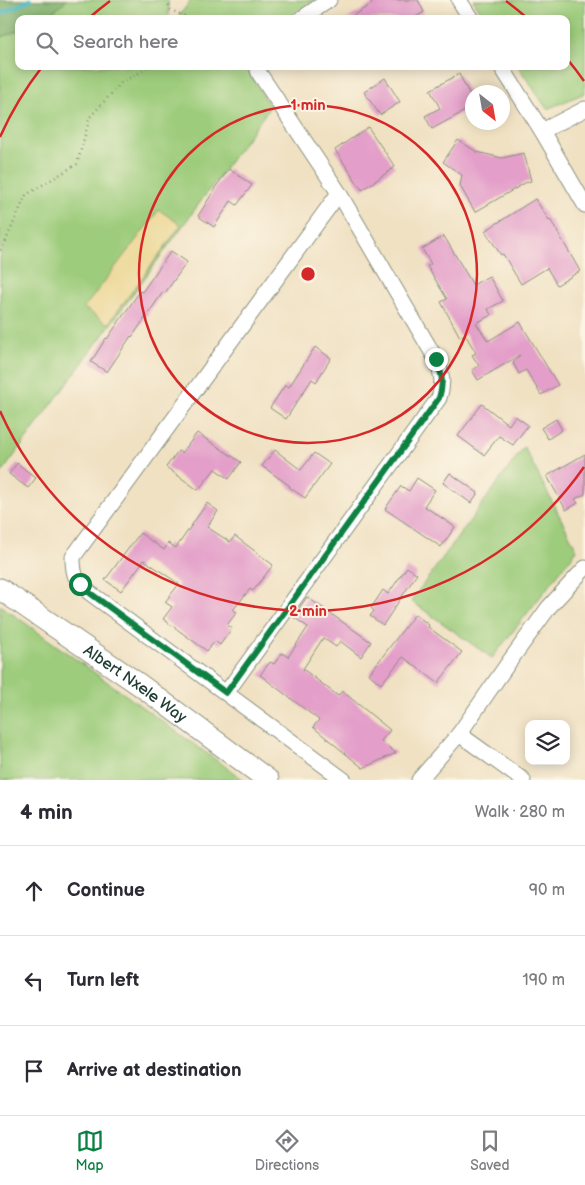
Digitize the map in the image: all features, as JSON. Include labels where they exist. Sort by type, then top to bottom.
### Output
[{"type":"main road","name":"Albert Nxele Way","points":[[0,589],[140,685],[268,780]]},
{"type":"street","points":[[307,15],[328,0]]},
{"type":"street","points":[[459,0],[468,15]]},
{"type":"street","points":[[226,693],[439,398],[442,388],[440,368],[436,359],[339,193],[258,70]]},
{"type":"street","points":[[504,70],[585,205]]},
{"type":"street","points":[[542,131],[585,109]]},
{"type":"street","points":[[339,193],[73,557],[73,572],[80,584],[90,593],[344,780]]},
{"type":"street","points":[[419,780],[459,734],[549,607],[585,568]]},
{"type":"street","points":[[459,734],[523,780]]},
{"type":"path","points":[[168,0],[168,9],[182,15]]},
{"type":"path","points":[[0,250],[26,195],[77,164],[90,117],[121,83],[144,70]]},
{"type":"green space","points":[[0,0],[168,0],[169,15],[15,15],[15,70],[249,70],[270,107],[0,475]]},
{"type":"green space","points":[[0,0],[67,0],[50,15],[15,15],[15,32],[0,38]]},
{"type":"green space","points":[[191,0],[315,0],[294,15],[180,15]]},
{"type":"green space","points":[[473,0],[585,0],[585,93],[547,109],[521,70],[570,70],[570,15],[483,15]]},
{"type":"green space","points":[[524,447],[577,550],[492,658],[411,601]]},
{"type":"green space","points":[[0,605],[244,780],[0,780]]},
{"type":"sand","points":[[159,210],[181,225],[108,324],[84,308]]},
{"type":"building","points":[[370,0],[418,0],[424,12],[419,15],[354,15],[372,4]]},
{"type":"building","points":[[459,74],[465,86],[465,111],[432,129],[425,116],[440,108],[430,90]]},
{"type":"building","points":[[385,78],[400,102],[380,115],[364,92]]},
{"type":"building","points":[[368,127],[395,167],[362,190],[335,150]]},
{"type":"building","points":[[458,140],[477,152],[502,158],[524,153],[531,181],[475,212],[460,186],[462,175],[443,162]]},
{"type":"building","points":[[229,169],[252,185],[237,205],[231,201],[214,227],[198,216],[214,189]]},
{"type":"building","points":[[535,199],[550,219],[580,271],[557,285],[547,268],[521,284],[503,254],[501,255],[485,231]]},
{"type":"building","points":[[444,236],[473,285],[489,276],[503,301],[488,309],[491,315],[476,323],[488,341],[520,322],[558,385],[541,395],[526,370],[519,374],[513,363],[520,355],[478,380],[472,370],[479,366],[472,355],[476,353],[465,334],[460,337],[441,302],[447,299],[427,266],[431,264],[422,249]]},
{"type":"building","points":[[171,251],[187,262],[131,336],[107,372],[91,362],[106,338]]},
{"type":"building","points":[[315,347],[331,358],[316,382],[312,379],[286,419],[270,408],[285,385],[289,387]]},
{"type":"building","points":[[482,404],[509,425],[515,416],[528,425],[513,445],[499,436],[484,455],[458,436]]},
{"type":"building","points":[[556,419],[562,430],[548,439],[541,428]]},
{"type":"building","points":[[197,433],[241,462],[229,479],[215,469],[198,490],[166,467],[178,451],[182,453]]},
{"type":"building","points":[[275,450],[301,470],[314,453],[330,464],[305,498],[262,466]]},
{"type":"building","points":[[585,454],[585,494],[575,499],[578,503],[566,510],[547,476]]},
{"type":"building","points":[[17,463],[36,478],[28,488],[9,474]]},
{"type":"building","points":[[450,473],[478,493],[471,503],[443,483]]},
{"type":"building","points":[[417,478],[435,490],[424,506],[455,527],[441,547],[385,509],[401,486],[409,491]]},
{"type":"building","points":[[207,503],[218,511],[207,527],[230,542],[235,536],[273,565],[253,591],[250,589],[233,610],[237,612],[227,625],[232,628],[220,645],[215,641],[207,651],[163,619],[172,607],[165,602],[179,584],[144,560],[121,591],[105,580],[140,533],[164,550],[168,543],[176,548]]},
{"type":"building","points":[[407,567],[417,574],[383,625],[370,616],[374,611],[371,608],[383,590],[388,594]]},
{"type":"building","points":[[307,597],[371,642],[361,657],[340,641],[336,647],[323,638],[303,669],[338,696],[342,691],[390,730],[381,741],[396,753],[363,768],[313,727],[319,720],[260,675],[270,662],[274,664],[282,653],[288,657],[308,627],[293,617]]},
{"type":"building","points":[[415,614],[429,625],[428,627],[462,652],[438,683],[403,657],[381,684],[369,674]]},
{"type":"waterway","points":[[0,14],[30,0]]},
{"type":"route","points":[[80,584],[226,693],[439,398],[442,378],[436,359]]}]
